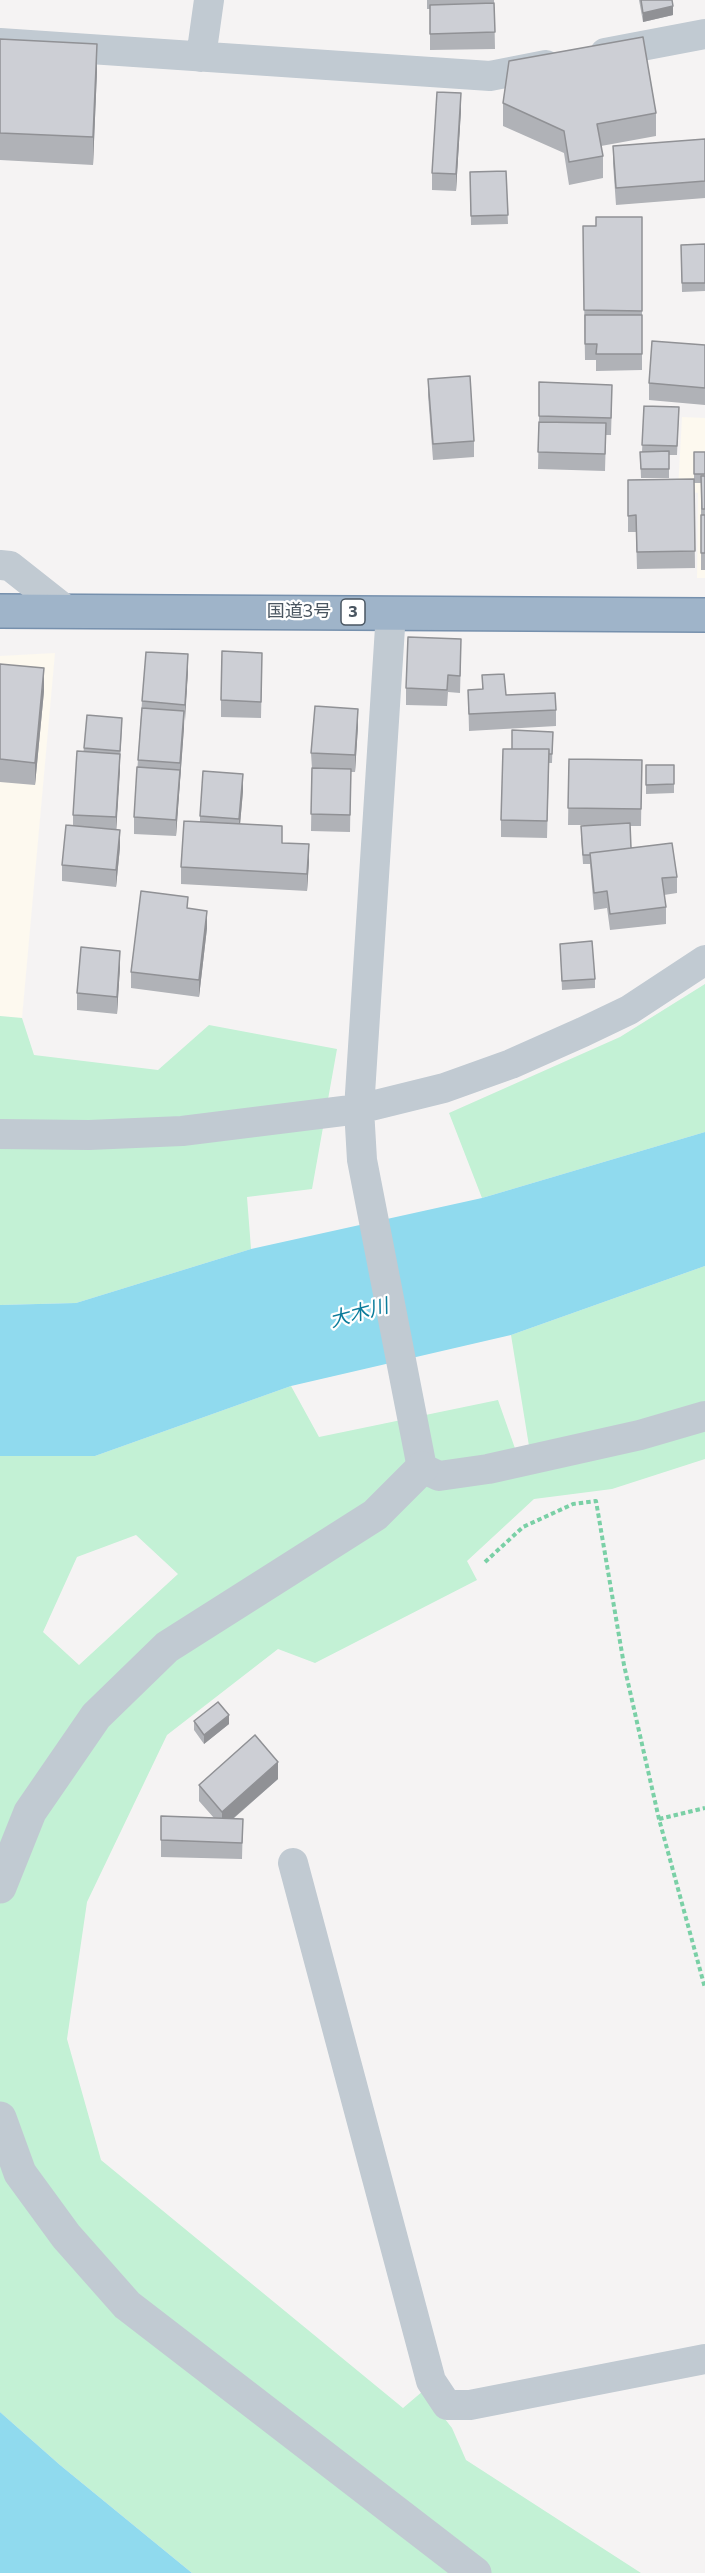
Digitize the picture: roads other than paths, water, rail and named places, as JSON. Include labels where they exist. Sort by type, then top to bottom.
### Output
[{"type":"highway","name":"国道3号","points":[[0,611],[705,615]]},
{"type":"street","points":[[201,57],[209,0]]},
{"type":"street","points":[[0,43],[490,76],[705,34]]},
{"type":"street","points":[[0,566],[10,566],[67,611]]},
{"type":"street","points":[[391,612],[359,1109],[362,1160],[422,1468]]},
{"type":"street","points":[[0,1134],[89,1135],[182,1131],[359,1109],[444,1088],[511,1064],[629,1010],[705,960]]},
{"type":"street","points":[[422,1468],[439,1476],[488,1469],[640,1435],[705,1416]]},
{"type":"street","points":[[0,1887],[30,1812],[96,1716],[167,1647],[375,1515],[422,1468]]},
{"type":"street","points":[[293,1863],[431,2381],[447,2405],[470,2405],[705,2360]]},
{"type":"street","points":[[0,2118],[20,2173],[66,2236],[127,2305],[475,2573]]},
{"type":"water","name":"大木川","points":[[705,1132],[705,1266],[511,1335],[291,1386],[95,1456],[0,1456],[0,1305],[76,1303],[251,1249],[482,1198]]},
{"type":"water","points":[[0,2412],[60,2465],[192,2573],[0,2573]]}]
